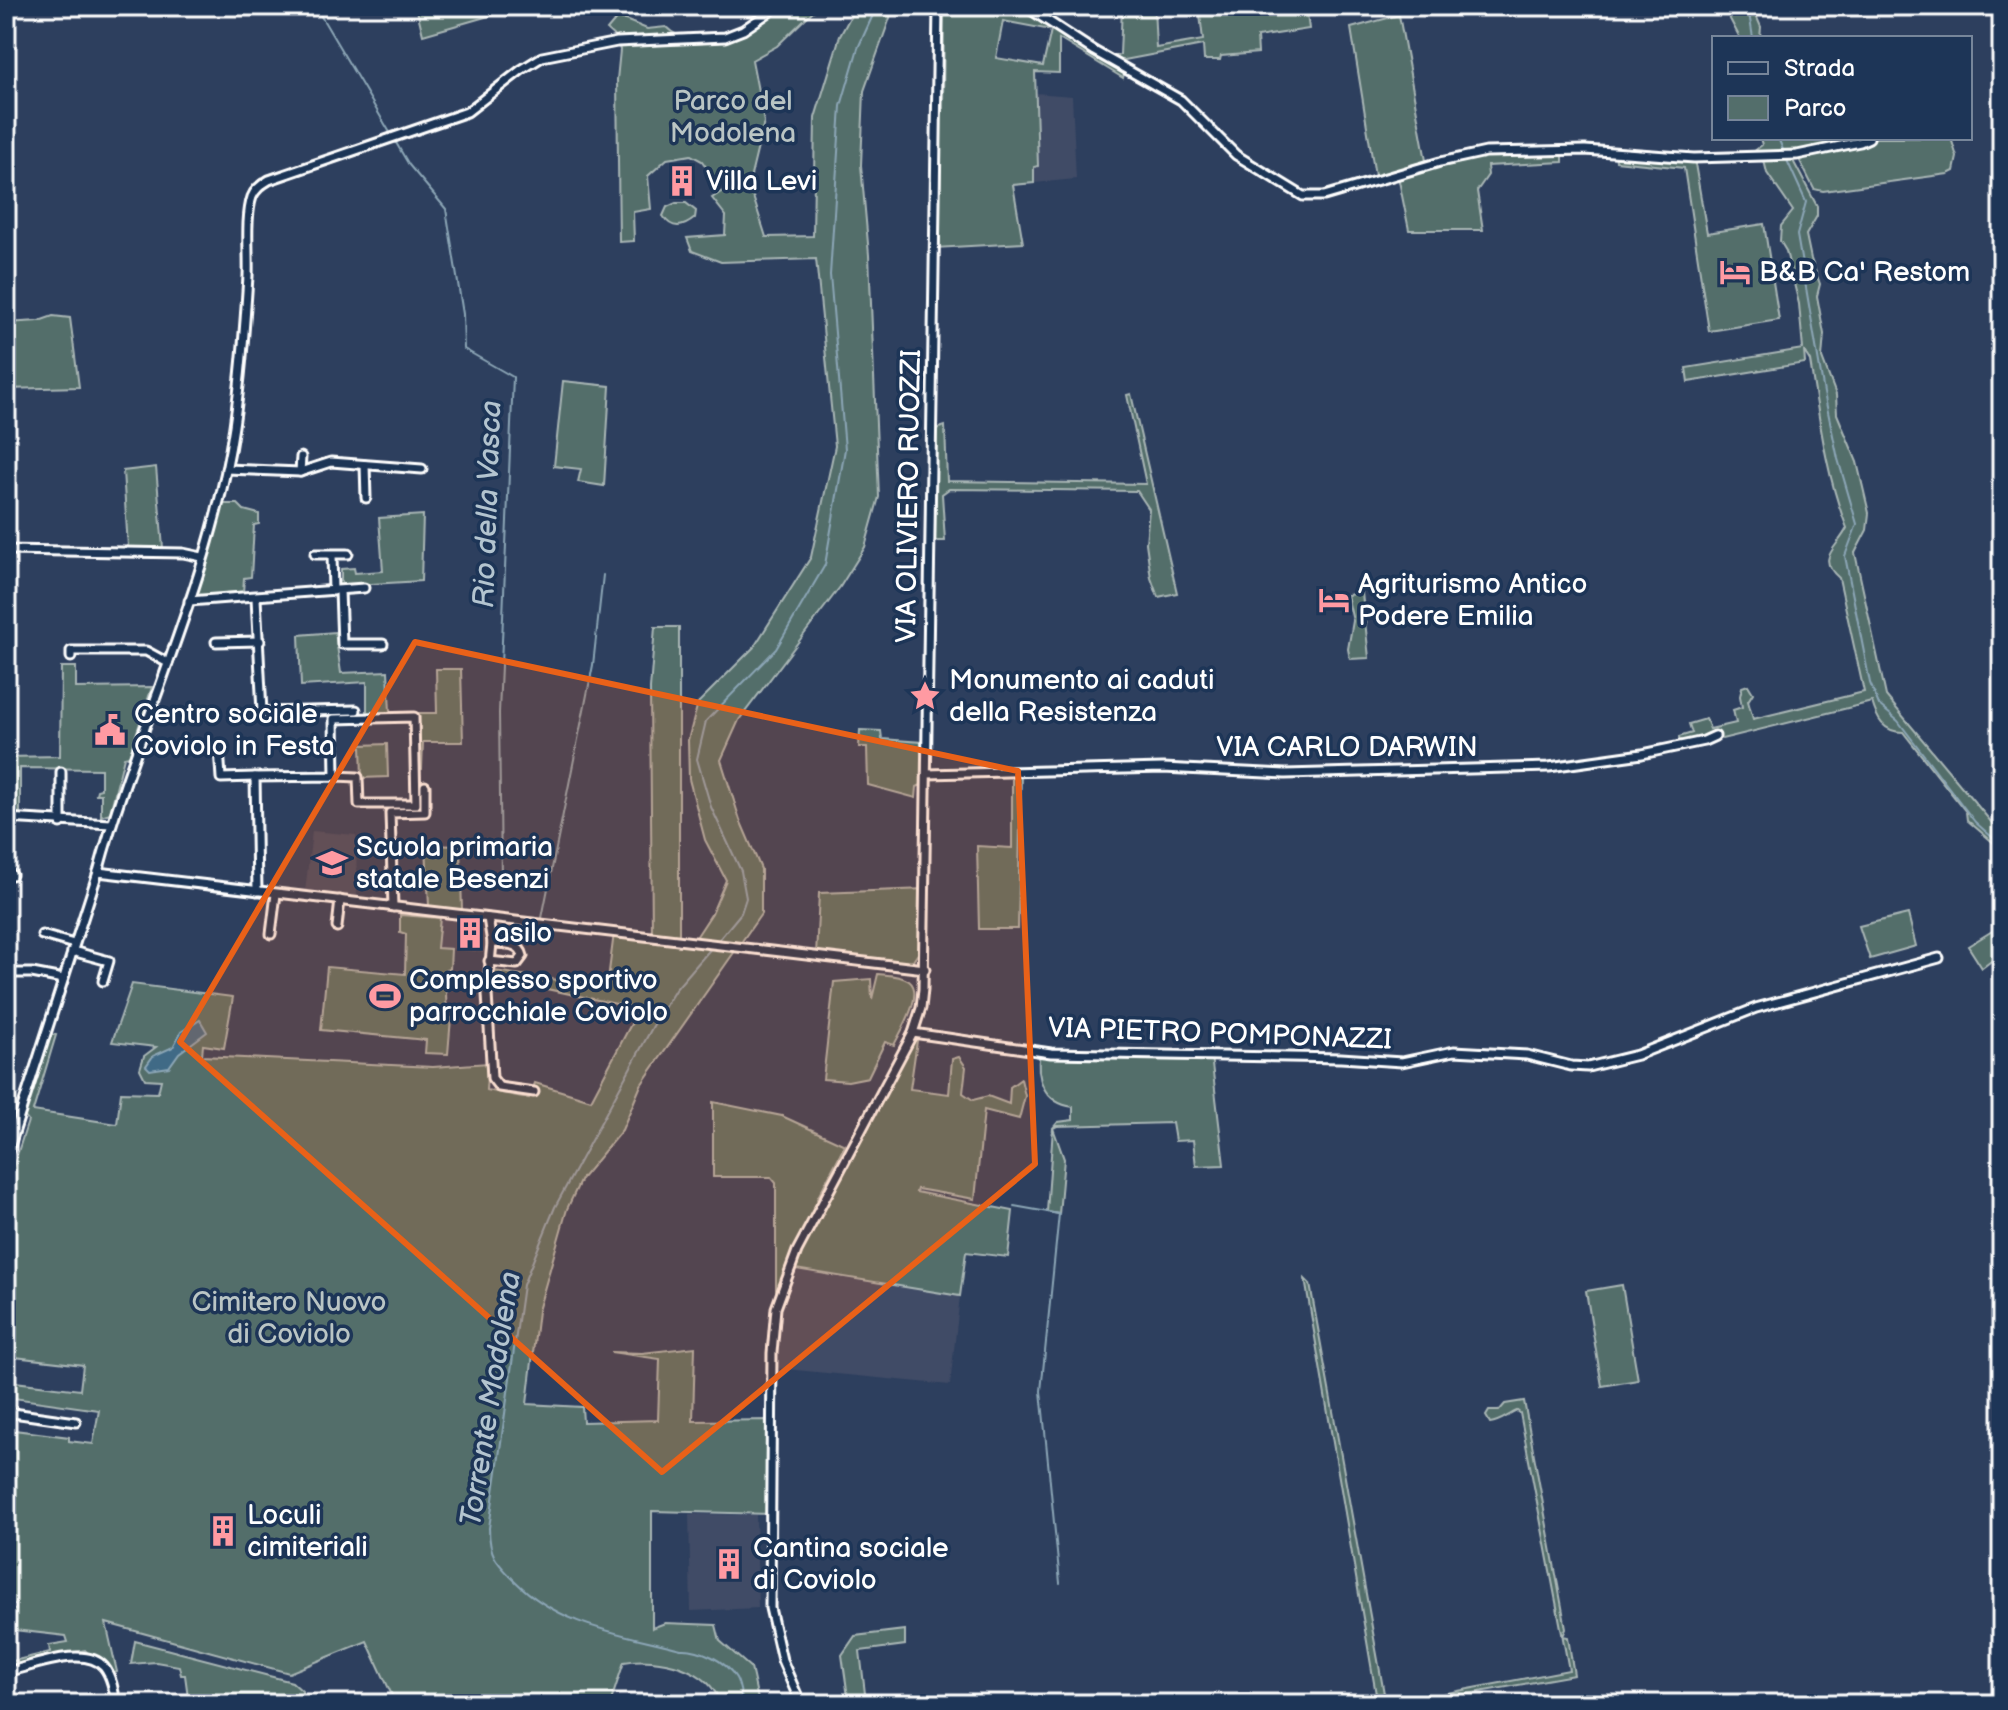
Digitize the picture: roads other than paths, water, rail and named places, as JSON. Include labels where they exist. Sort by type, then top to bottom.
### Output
[{"type":"street","points":[[6,1158],[111,824],[189,601],[226,469],[241,369],[253,196],[269,180],[467,112],[542,57],[617,42],[725,37],[743,30],[778,6]]},
{"type":"street","name":"VIA OLIVIERO RUOZZI","points":[[801,1704],[777,1645],[770,1608],[772,1353],[776,1308],[797,1251],[913,1033],[921,1008],[925,969],[938,6]]},
{"type":"street","points":[[1025,6],[1102,56],[1181,100],[1236,155],[1303,196],[1324,196],[1440,162],[1486,152],[1585,150],[1694,158],[1797,155],[1864,140]]},
{"type":"street","points":[[300,472],[301,457]]},
{"type":"street","points":[[226,469],[300,472],[331,462],[422,469]]},
{"type":"street","points":[[365,465],[366,498]]},
{"type":"street","points":[[6,550],[180,553],[202,557]]},
{"type":"street","points":[[315,554],[348,554]]},
{"type":"street","points":[[332,555],[342,644],[383,644]]},
{"type":"street","points":[[189,601],[364,588]]},
{"type":"street","points":[[256,598],[262,712],[356,710]]},
{"type":"street","points":[[216,642],[260,641]]},
{"type":"street","points":[[71,657],[71,651],[146,651],[168,663]]},
{"type":"street","points":[[219,748],[221,778],[358,777],[359,804],[416,804],[414,717],[334,719],[335,776]]},
{"type":"street","name":"VIA CARLO DARWIN","points":[[927,774],[1163,768],[1285,774],[1549,767],[1654,751],[1715,736]]},
{"type":"street","points":[[61,772],[61,823]]},
{"type":"street","points":[[255,777],[257,891]]},
{"type":"street","points":[[393,907],[390,813],[425,812],[425,786]]},
{"type":"street","points":[[6,818],[111,824]]},
{"type":"street","points":[[98,872],[925,969]]},
{"type":"street","points":[[271,934],[276,894]]},
{"type":"street","points":[[337,927],[340,900]]},
{"type":"street","points":[[488,918],[492,943],[487,994],[493,1082],[506,1089],[534,1092]]},
{"type":"street","points":[[42,935],[109,961],[103,981]]},
{"type":"street","points":[[489,961],[517,964],[523,956],[516,946],[492,943]]},
{"type":"street","name":"VIA PIETRO POMPONAZZI","points":[[913,1033],[1051,1053],[1341,1058],[1402,1062],[1454,1051],[1527,1055],[1588,1067],[1637,1055],[1756,1008],[1939,958]]},
{"type":"street","points":[[6,973],[32,973],[63,979]]},
{"type":"street","points":[[6,1412],[76,1422]]},
{"type":"street","points":[[6,1672],[70,1657],[89,1658],[105,1668],[116,1704]]},
{"type":"waterway","name":"Rio della Vasca","points":[[315,6],[392,136]]},
{"type":"waterway","name":"Torrente Modolena","points":[[717,942],[741,913],[746,898],[741,871],[711,807],[697,759],[706,721],[776,649],[825,565],[845,449],[830,275],[841,106],[858,48],[877,6]]},
{"type":"waterway","points":[[1745,6],[1753,36]]},
{"type":"waterway","points":[[1779,140],[1784,152]]},
{"type":"waterway","name":"Rio della Vasca","points":[[395,141],[409,165],[446,209],[463,314],[464,349],[513,377],[499,713],[501,880]]},
{"type":"waterway","points":[[1786,158],[1806,202],[1797,235],[1824,393],[1838,459],[1857,524],[1845,556],[1870,683],[1879,705],[1898,721],[1975,822],[2002,846]]},
{"type":"waterway","points":[[542,918],[593,665],[603,575]]},
{"type":"waterway","name":"Torrente Modolena","points":[[713,946],[675,990],[653,1026],[555,1207],[523,1285],[489,1537],[498,1563],[515,1581],[552,1609],[614,1633],[712,1657],[726,1666],[736,1678],[743,1704]]},
{"type":"waterway","points":[[1014,1206],[1059,1214],[1041,1391],[1060,1583]]},
{"type":"place","name":"Villa Levi","points":[[682,181]]},
{"type":"place","name":"B&B Ca' Restom","points":[[1735,272]]},
{"type":"place","name":"Agriturismo Antico Podere Emilia","points":[[1334,600]]},
{"type":"place","name":"Monumento ai caduti della Resistenza","points":[[925,696]]},
{"type":"place","name":"Centro sociale Coviolo in Festa","points":[[110,730]]},
{"type":"place","name":"Scuola primaria statale Besenzi","points":[[332,863]]},
{"type":"place","name":"asilo","points":[[470,933]]},
{"type":"place","name":"Complesso sportivo parrocchiale Coviolo","points":[[385,996]]},
{"type":"place","name":"Loculi cimiteriali","points":[[223,1531]]},
{"type":"place","name":"Cantina sociale di Coviolo","points":[[729,1564]]},
{"type":"park label","name":"Parco del Modolena","points":[[733,117]]},
{"type":"park label","name":"Cimitero Nuovo di Coviolo","points":[[289,1318]]}]
